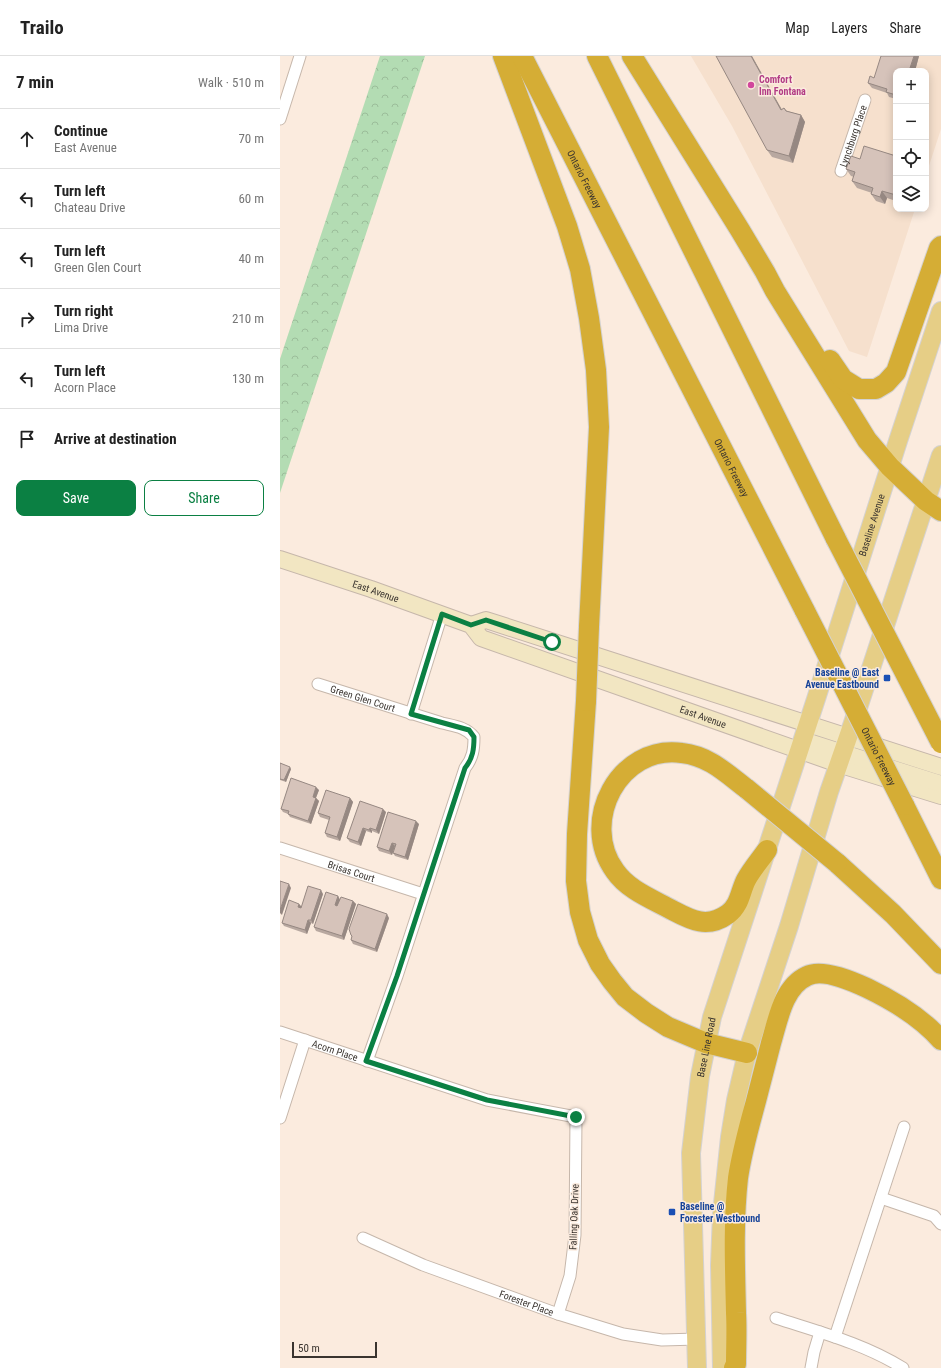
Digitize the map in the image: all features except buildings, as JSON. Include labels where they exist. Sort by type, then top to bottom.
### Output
[{"type":"highway","points":[[504,56],[567,226],[580,269],[589,318],[596,370],[600,427],[586,701],[577,834],[576,882],[580,912],[588,940],[600,964],[625,997],[646,1013],[668,1026],[706,1043],[747,1053]]},
{"type":"highway","name":"Ontario Freeway","points":[[522,56],[941,879]]},
{"type":"highway","points":[[597,56],[836,539],[941,742]]},
{"type":"highway","points":[[632,56],[692,150],[765,272],[774,291],[866,440],[890,467],[934,506]]},
{"type":"highway","points":[[765,272],[783,285],[817,341],[843,379],[859,389],[876,389],[886,383],[896,372],[938,248],[941,246]]},
{"type":"highway","points":[[767,850],[746,880],[738,901],[732,910],[719,919],[701,922],[688,918],[646,896],[632,887],[615,872],[609,862],[601,834],[603,812],[611,790],[622,775],[642,759],[654,754],[680,752],[696,756],[713,763],[837,863],[893,914],[941,964]]},
{"type":"highway","points":[[734,1368],[736,1364],[734,1251],[738,1179],[742,1153],[766,1061],[788,993],[797,982],[807,975],[815,973],[838,977],[864,986],[904,1008],[941,1040]]},
{"type":"main road","name":"Baseline Avenue","points":[[803,738],[941,311]]},
{"type":"main road","points":[[722,1368],[720,1265],[722,1213],[730,1137],[736,1100],[747,1053],[789,926],[843,751],[934,506],[941,455]]},
{"type":"main road","name":"East Avenue","points":[[280,558],[471,625],[482,638],[843,751],[941,796]]},
{"type":"main road","name":"East Avenue","points":[[471,625],[486,620],[803,738],[843,751],[941,767]]},
{"type":"main road","name":"Base Line Road","points":[[697,1368],[691,1153],[697,1096],[712,1017],[803,738]]},
{"type":"main road","points":[[843,751],[941,784]]},
{"type":"street","points":[[280,119],[300,56]]},
{"type":"street","name":"Lynchburg Place","points":[[841,171],[865,100]]},
{"type":"street","points":[[411,714],[442,614]]},
{"type":"street","name":"Green Glen Court","points":[[318,684],[411,714],[469,730],[474,737],[473,754],[465,768],[423,894]]},
{"type":"street","name":"Brisas Court","points":[[280,848],[423,894]]},
{"type":"street","points":[[366,1061],[397,976],[423,894]]},
{"type":"street","name":"Acorn Place","points":[[280,1032],[487,1100],[576,1117]]},
{"type":"street","points":[[280,1118],[306,1040]]},
{"type":"street","name":"Falling Oak Drive","points":[[558,1314],[570,1276],[574,1242],[576,1117]]},
{"type":"street","points":[[835,1337],[904,1127]]},
{"type":"street","points":[[881,1198],[934,1216],[941,1224]]},
{"type":"street","name":"Forester Place","points":[[363,1238],[423,1265],[558,1314],[622,1334],[662,1340],[697,1339]]},
{"type":"street","points":[[776,1318],[835,1337],[888,1358],[904,1368]]},
{"type":"street","points":[[811,1368],[820,1332]]},
{"type":"shaded area","points":[[691,56],[941,56],[941,129],[929,166],[929,68],[893,68],[893,212],[914,212],[867,357],[849,351],[732,126]]},
{"type":"green space","points":[[380,56],[425,56],[280,493],[280,359]]},
{"type":"place","name":"Comfort Inn Fontana","points":[[751,85]]},
{"type":"place","name":"Baseline @ East Avenue Eastbound","points":[[887,678]]},
{"type":"place","name":"Baseline @ Forester Westbound","points":[[672,1212]]},
{"type":"route","points":[[552,642],[486,620],[471,625],[442,614],[411,714],[469,730],[474,737],[473,754],[465,768],[397,976],[366,1061],[487,1100],[576,1117]]}]
